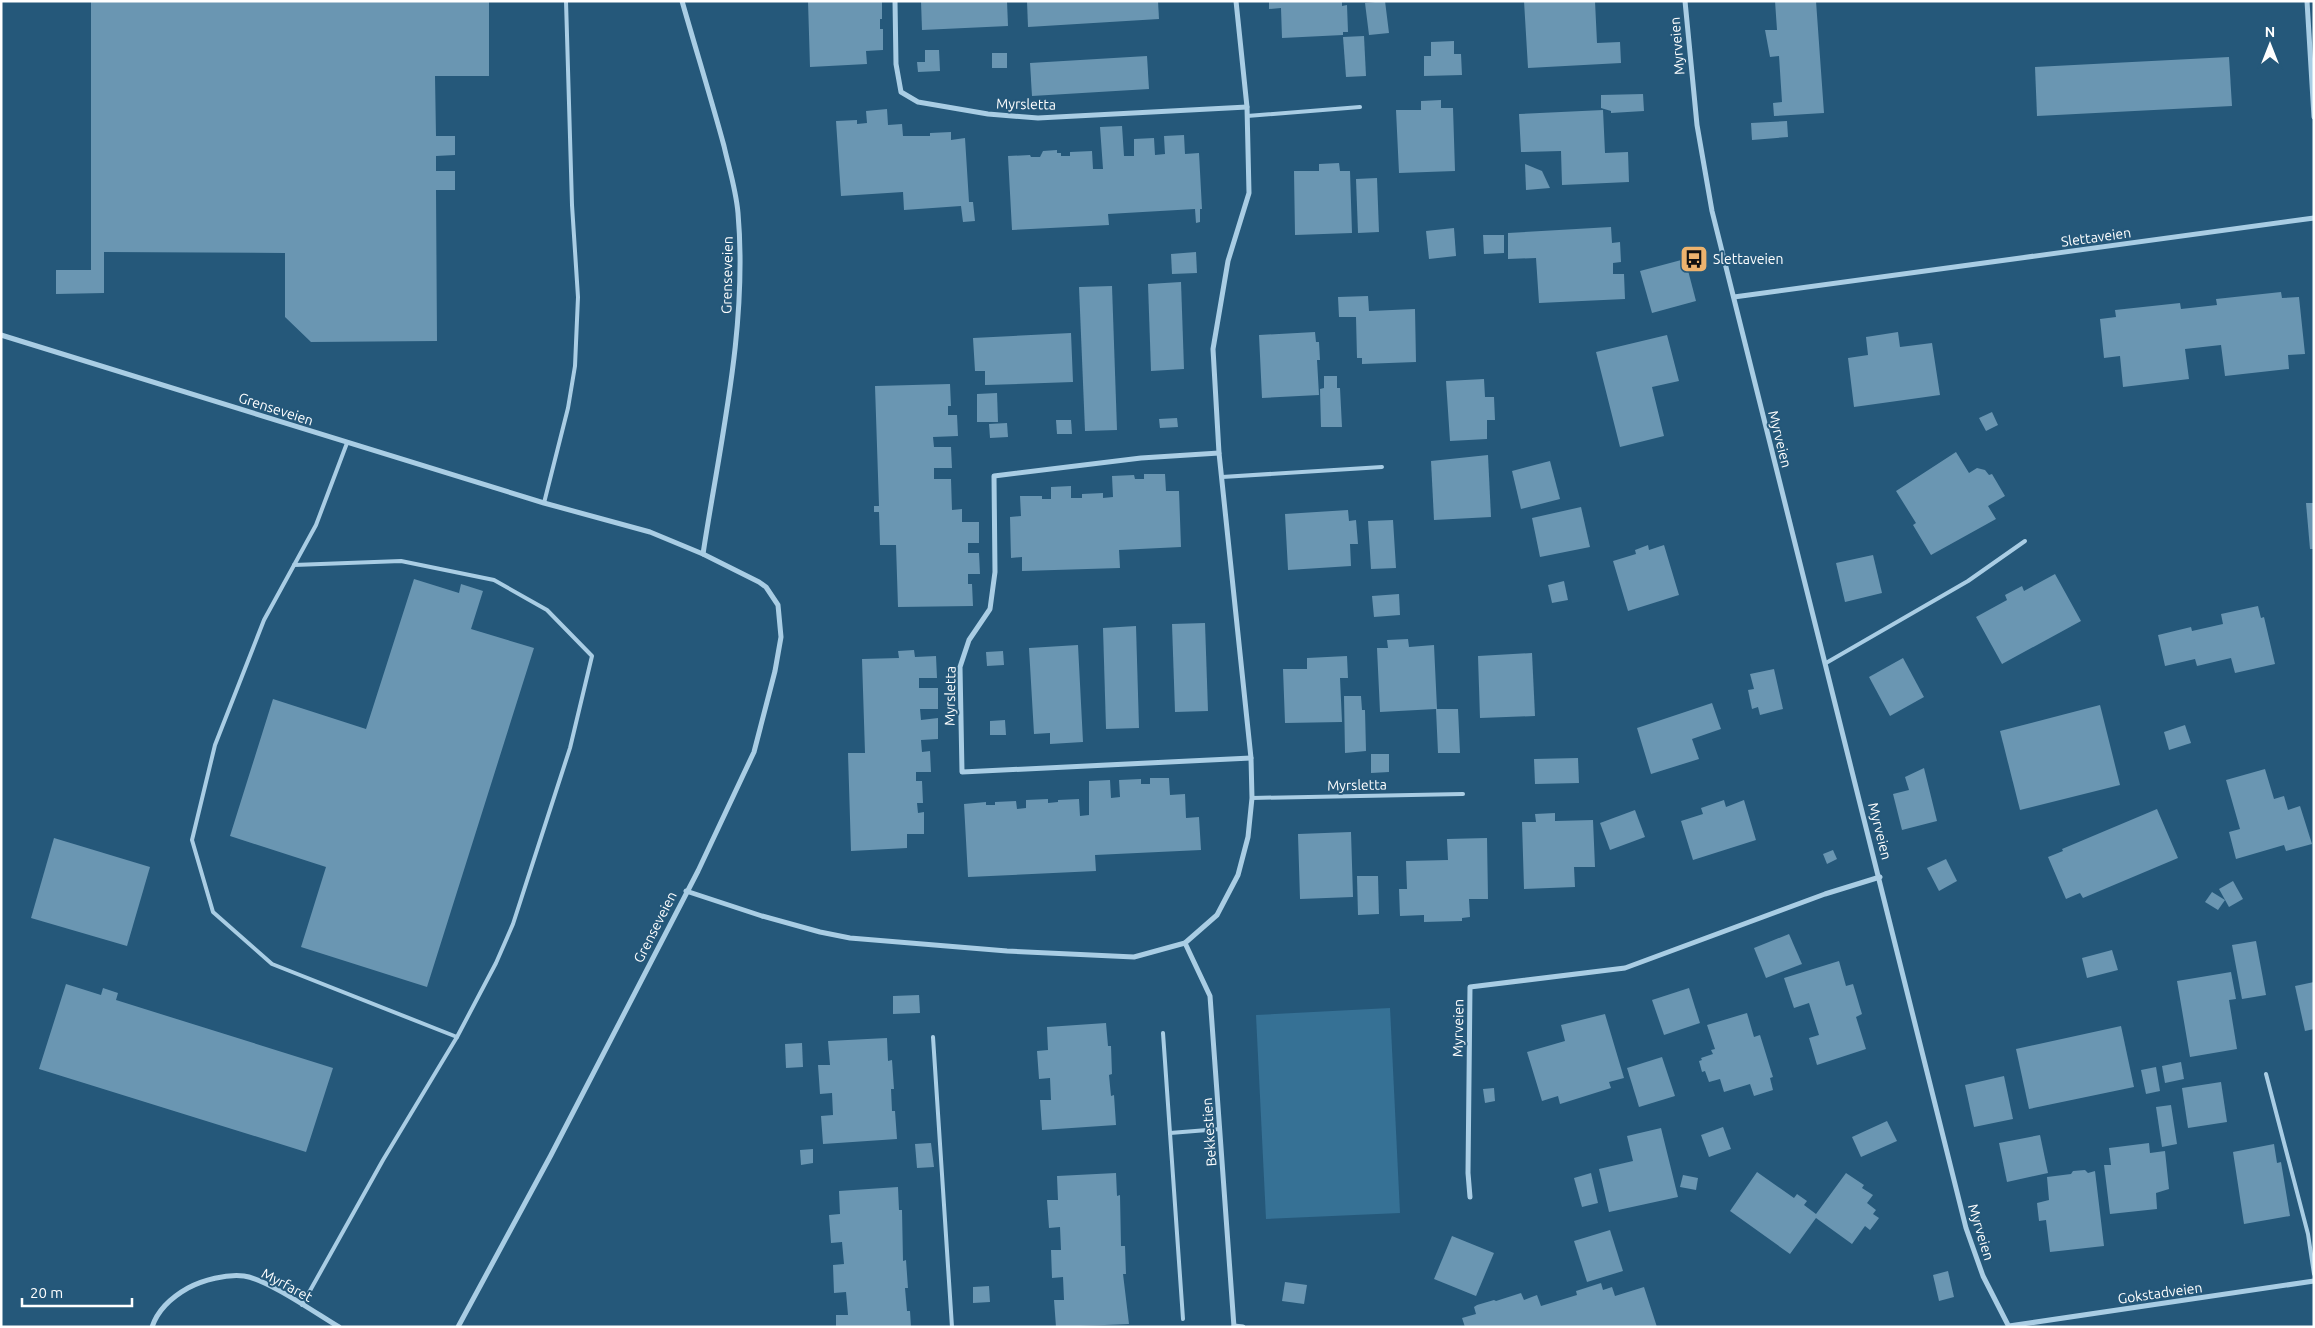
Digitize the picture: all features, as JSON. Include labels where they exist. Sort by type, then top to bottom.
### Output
[{"type":"street","name":"Grenseveien","points":[[682,1],[719,127],[734,186],[741,262],[738,319],[731,373],[702,554]]},
{"type":"street","name":"Myrsletta","points":[[895,1],[896,64],[901,92],[918,102],[988,114],[1038,118],[1246,107]]},
{"type":"street","points":[[686,891],[762,916],[850,938],[1007,951],[1134,957],[1185,943],[1216,914],[1238,875],[1248,837],[1252,798],[1251,758],[1219,453],[1213,349],[1228,261],[1249,193],[1247,116],[1236,1]]},
{"type":"street","name":"Myrveien","points":[[1685,1],[1692,77],[1703,162],[1712,211],[1880,877],[1966,1228],[1984,1276],[2009,1327]]},
{"type":"street","points":[[2306,1],[2314,117]]},
{"type":"street","name":"Slettaveien","points":[[1734,297],[2314,218]]},
{"type":"street","name":"Grenseveien","points":[[1,335],[544,503],[650,532],[702,554],[766,586],[778,605],[780,637],[775,670],[754,752],[698,871],[551,1155],[458,1327]]},
{"type":"street","name":"Myrsletta","points":[[1219,453],[1141,458],[994,476],[994,572],[990,609],[969,640],[960,667],[962,772],[1251,758]]},
{"type":"street","name":"Myrveien","points":[[1470,1196],[1468,1173],[1470,988],[1625,968],[1825,894],[1880,877]]},
{"type":"street","name":"Bekkestien","points":[[1185,943],[1210,996],[1234,1326],[1243,1327]]},
{"type":"street","name":"Myrfaret","points":[[152,1327],[160,1310],[184,1290],[198,1283],[230,1276],[245,1276],[264,1283],[339,1327]]},
{"type":"street","name":"Gokstadveien","points":[[2009,1327],[2314,1281]]},
{"type":"lane","points":[[544,503],[568,408],[575,356],[578,296],[572,205],[566,1]]},
{"type":"lane","points":[[1247,116],[1360,107]]},
{"type":"lane","points":[[347,443],[316,525],[264,620],[214,745],[192,840],[213,912],[272,964],[457,1037]]},
{"type":"lane","points":[[1222,477],[1382,467]]},
{"type":"lane","points":[[1826,663],[1968,581],[2025,540]]},
{"type":"lane","points":[[294,565],[401,561],[494,580],[547,610],[592,656],[570,748],[529,880],[499,955],[457,1037],[383,1160],[302,1305]]},
{"type":"lane","name":"Myrsletta","points":[[1252,798],[1463,794]]},
{"type":"lane","points":[[1163,1033],[1183,1318]]},
{"type":"lane","points":[[933,1036],[952,1327]]},
{"type":"lane","points":[[2266,1074],[2308,1234],[2314,1274]]},
{"type":"lane","points":[[1170,1133],[1220,1129]]},
{"type":"shaded area","points":[[1390,1008],[1400,1213],[1266,1219],[1256,1015]]},
{"type":"building","points":[[91,1],[489,1],[489,76],[435,76],[436,136],[455,136],[455,155],[436,156],[436,171],[455,171],[455,190],[436,190],[437,341],[311,342],[285,317],[285,253],[104,252],[104,293],[56,294],[56,270],[91,270]]},
{"type":"building","points":[[808,1],[882,1],[880,29],[883,29],[883,50],[866,51],[867,64],[810,67]]},
{"type":"building","points":[[921,1],[1007,1],[1008,26],[922,30]]},
{"type":"building","points":[[1027,1],[1158,1],[1159,19],[1028,27]]},
{"type":"building","points":[[1269,1],[1342,1],[1342,6],[1347,5],[1348,32],[1343,32],[1343,35],[1282,38],[1281,8],[1269,9]]},
{"type":"building","points":[[1385,1],[1389,33],[1369,35],[1365,3]]},
{"type":"building","points":[[1524,1],[1595,1],[1597,43],[1620,42],[1621,63],[1528,68]]},
{"type":"building","points":[[1775,1],[1816,1],[1824,113],[1774,116],[1773,103],[1782,102],[1779,56],[1770,57],[1765,30],[1777,30]]},
{"type":"building","points":[[1364,36],[1366,76],[1346,77],[1343,37]]},
{"type":"building","points":[[1454,41],[1454,54],[1461,54],[1462,75],[1424,76],[1424,56],[1431,56],[1431,42]]},
{"type":"building","points":[[925,50],[939,50],[940,71],[918,72],[917,62],[925,62]]},
{"type":"building","points":[[992,53],[1007,53],[1007,68],[992,68]]},
{"type":"building","points":[[1147,56],[1149,89],[1032,96],[1030,63]]},
{"type":"building","points":[[2229,57],[2232,106],[2037,116],[2035,67]]},
{"type":"building","points":[[1643,94],[1644,111],[1611,113],[1611,111],[1601,108],[1601,95]]},
{"type":"building","points":[[1441,100],[1441,108],[1453,108],[1455,171],[1399,173],[1396,110],[1421,110],[1421,101]]},
{"type":"building","points":[[887,109],[888,125],[902,124],[903,136],[930,136],[930,133],[951,132],[951,140],[965,138],[969,202],[973,202],[975,221],[963,222],[961,206],[904,210],[903,192],[841,196],[836,121],[857,120],[857,124],[867,123],[866,111]]},
{"type":"building","points":[[1603,110],[1605,153],[1628,152],[1629,182],[1562,185],[1561,151],[1521,152],[1519,114]]},
{"type":"building","points":[[1787,121],[1788,137],[1752,140],[1751,123]]},
{"type":"building","points":[[1122,126],[1124,156],[1134,156],[1134,139],[1154,138],[1155,155],[1165,154],[1164,136],[1184,135],[1185,154],[1199,153],[1202,209],[1200,209],[1200,222],[1196,223],[1195,209],[1108,214],[1109,225],[1012,230],[1008,156],[1030,155],[1031,157],[1040,157],[1043,151],[1057,150],[1057,153],[1061,153],[1061,156],[1070,156],[1070,152],[1092,151],[1093,169],[1103,169],[1100,127]]},
{"type":"building","points":[[1339,163],[1340,171],[1350,171],[1352,233],[1295,235],[1294,171],[1319,171],[1319,164]]},
{"type":"building","points":[[1525,164],[1542,171],[1550,188],[1526,190]]},
{"type":"building","points":[[1377,178],[1379,232],[1358,233],[1356,179]]},
{"type":"building","points":[[1611,227],[1612,243],[1620,242],[1621,262],[1613,263],[1613,274],[1624,274],[1625,299],[1539,303],[1536,258],[1508,259],[1508,233]]},
{"type":"building","points":[[1454,228],[1456,256],[1429,259],[1426,231]]},
{"type":"building","points":[[1483,235],[1504,235],[1504,253],[1484,254]]},
{"type":"building","points":[[1196,252],[1197,273],[1172,274],[1171,254]]},
{"type":"building","points":[[1685,259],[1696,301],[1652,313],[1640,271]]},
{"type":"building","points":[[1181,282],[1184,369],[1151,371],[1148,284]]},
{"type":"building","points":[[1112,286],[1117,430],[1085,431],[1079,287]]},
{"type":"building","points":[[2281,292],[2282,298],[2299,297],[2305,354],[2288,355],[2289,369],[2225,376],[2221,345],[2185,349],[2189,379],[2123,387],[2120,356],[2104,358],[2100,319],[2116,317],[2115,310],[2180,303],[2181,309],[2217,305],[2216,299]]},
{"type":"building","points":[[1368,296],[1369,311],[1415,309],[1416,362],[1362,364],[1362,358],[1357,358],[1356,317],[1339,317],[1338,297]]},
{"type":"building","points":[[1315,332],[1316,342],[1319,342],[1320,360],[1317,360],[1319,395],[1262,398],[1259,335]]},
{"type":"building","points":[[1898,332],[1900,347],[1932,343],[1940,395],[1854,407],[1848,358],[1868,355],[1866,337]]},
{"type":"building","points":[[1071,333],[1073,382],[985,385],[985,371],[975,371],[973,338]]},
{"type":"building","points":[[1667,335],[1679,381],[1652,387],[1664,436],[1620,447],[1596,352]]},
{"type":"building","points":[[1324,376],[1337,376],[1337,388],[1340,388],[1342,427],[1321,427],[1320,389],[1324,388]]},
{"type":"building","points":[[1484,379],[1485,397],[1494,397],[1495,420],[1487,420],[1487,439],[1450,441],[1446,381]]},
{"type":"building","points":[[950,384],[951,406],[948,406],[948,415],[957,415],[958,436],[933,437],[934,447],[951,447],[952,468],[934,468],[934,479],[951,479],[952,510],[962,509],[962,522],[979,522],[979,543],[968,543],[968,553],[979,553],[980,574],[968,574],[968,584],[972,584],[973,606],[898,607],[896,545],[880,545],[879,512],[874,512],[874,506],[879,506],[875,386]]},
{"type":"building","points":[[997,393],[998,422],[977,422],[977,394]]},
{"type":"building","points":[[1992,412],[1998,425],[1986,431],[1979,418]]},
{"type":"building","points":[[1177,418],[1178,427],[1160,428],[1159,419]]},
{"type":"building","points":[[1056,420],[1071,420],[1072,434],[1057,434]]},
{"type":"building","points":[[1007,423],[1008,437],[990,438],[989,424]]},
{"type":"building","points":[[1956,452],[1969,473],[1977,468],[1985,470],[1989,475],[1992,474],[2005,496],[1988,506],[1996,519],[1931,555],[1913,525],[1916,523],[1896,491]]},
{"type":"building","points":[[1488,455],[1491,517],[1434,520],[1431,461]]},
{"type":"building","points":[[1550,461],[1560,499],[1521,509],[1512,471]]},
{"type":"building","points":[[1144,474],[1165,474],[1166,491],[1179,491],[1181,547],[1119,550],[1120,568],[1022,571],[1022,557],[1011,558],[1010,517],[1021,516],[1020,496],[1042,496],[1042,499],[1051,499],[1051,487],[1071,486],[1071,498],[1082,498],[1082,494],[1103,493],[1103,498],[1113,497],[1112,476],[1134,475],[1135,479],[1144,479]]},
{"type":"building","points":[[2306,503],[2314,503],[2314,549],[2310,549]]},
{"type":"building","points":[[1581,507],[1590,547],[1540,557],[1532,518]]},
{"type":"building","points":[[1348,510],[1349,521],[1356,520],[1358,544],[1350,544],[1351,566],[1288,570],[1285,514]]},
{"type":"building","points":[[1393,520],[1396,568],[1371,569],[1368,521]]},
{"type":"building","points":[[1648,545],[1649,550],[1664,545],[1679,595],[1628,611],[1613,561],[1636,554],[1635,550]]},
{"type":"building","points":[[1873,555],[1882,593],[1845,602],[1836,563]]},
{"type":"building","points":[[2055,574],[2081,621],[2002,664],[1976,617],[2007,600],[2005,595],[2022,586],[2024,591]]},
{"type":"building","points":[[414,579],[459,593],[461,584],[483,591],[471,629],[534,648],[427,987],[301,947],[326,867],[230,836],[273,699],[366,729]]},
{"type":"building","points":[[1564,581],[1568,600],[1552,603],[1548,585]]},
{"type":"building","points":[[1399,594],[1400,615],[1374,617],[1372,596]]},
{"type":"building","points":[[2258,606],[2261,618],[2264,617],[2275,664],[2235,673],[2231,658],[2197,666],[2195,659],[2165,666],[2158,635],[2191,627],[2192,631],[2223,624],[2221,614]]},
{"type":"building","points":[[1205,623],[1208,711],[1175,712],[1172,624]]},
{"type":"building","points":[[1136,626],[1139,728],[1106,729],[1103,628]]},
{"type":"building","points":[[1408,639],[1409,647],[1434,645],[1437,709],[1458,709],[1460,753],[1438,753],[1436,709],[1380,712],[1377,648],[1388,648],[1387,640]]},
{"type":"building","points":[[1078,645],[1083,742],[1050,744],[1050,733],[1034,734],[1029,648]]},
{"type":"building","points":[[914,650],[915,657],[936,656],[937,678],[919,678],[919,688],[938,688],[938,709],[920,709],[921,720],[938,718],[938,739],[921,740],[922,752],[930,751],[931,772],[916,772],[916,781],[922,781],[923,803],[917,803],[918,813],[924,812],[924,834],[907,834],[907,848],[851,851],[848,753],[865,753],[862,659],[899,658],[898,651]]},
{"type":"building","points":[[1003,651],[1004,665],[987,666],[986,652]]},
{"type":"building","points":[[1532,653],[1535,716],[1480,718],[1478,656]]},
{"type":"building","points":[[1347,656],[1348,678],[1340,678],[1342,722],[1285,723],[1283,669],[1307,669],[1307,658]]},
{"type":"building","points":[[1903,658],[1924,697],[1890,716],[1869,677]]},
{"type":"building","points":[[1774,669],[1783,709],[1760,715],[1758,707],[1752,709],[1748,690],[1754,689],[1750,674]]},
{"type":"building","points":[[1344,696],[1361,696],[1362,710],[1365,710],[1366,751],[1345,753]]},
{"type":"building","points":[[1712,703],[1721,729],[1692,739],[1699,759],[1651,774],[1637,728]]},
{"type":"building","points":[[2100,705],[2120,785],[2020,810],[2000,731]]},
{"type":"building","points":[[1005,720],[1006,735],[990,735],[990,721]]},
{"type":"building","points":[[2185,725],[2191,743],[2169,750],[2164,732]]},
{"type":"building","points":[[1371,754],[1389,754],[1389,772],[1371,773]]},
{"type":"building","points":[[1578,758],[1579,783],[1535,784],[1534,759]]},
{"type":"building","points":[[1924,768],[1937,821],[1902,830],[1893,794],[1909,790],[1905,777]]},
{"type":"building","points":[[2265,769],[2274,799],[2284,796],[2288,810],[2300,806],[2312,844],[2286,851],[2284,845],[2236,859],[2229,832],[2240,829],[2226,780]]},
{"type":"building","points":[[1150,778],[1169,778],[1170,795],[1185,794],[1186,818],[1199,817],[1201,850],[1095,855],[1096,871],[968,877],[964,804],[986,802],[986,805],[995,805],[995,802],[1016,801],[1017,809],[1026,808],[1026,800],[1048,799],[1048,803],[1058,802],[1058,800],[1079,799],[1080,816],[1089,815],[1089,781],[1110,780],[1111,798],[1120,797],[1119,780],[1141,779],[1141,784],[1150,784]]},
{"type":"building","points":[[1724,800],[1726,807],[1744,800],[1756,840],[1693,860],[1681,821],[1703,814],[1701,808]]},
{"type":"building","points":[[2157,809],[2178,858],[2083,898],[2080,893],[2066,899],[2048,857],[2063,851],[2062,849]]},
{"type":"building","points":[[1635,810],[1645,837],[1610,850],[1600,823]]},
{"type":"building","points":[[1555,813],[1555,821],[1593,820],[1595,867],[1574,867],[1575,887],[1524,889],[1522,822],[1536,822],[1535,814]]},
{"type":"building","points":[[1351,832],[1353,897],[1300,899],[1298,834]]},
{"type":"building","points":[[54,838],[150,867],[127,946],[31,918]]},
{"type":"building","points":[[1487,838],[1488,899],[1469,899],[1470,917],[1462,918],[1462,921],[1424,922],[1424,915],[1400,916],[1399,889],[1407,889],[1406,861],[1448,860],[1447,839]]},
{"type":"building","points":[[1833,850],[1837,859],[1827,864],[1823,854]]},
{"type":"building","points":[[1946,859],[1957,881],[1939,891],[1927,868]]},
{"type":"building","points":[[1357,876],[1378,876],[1379,914],[1358,915]]},
{"type":"building","points":[[2233,881],[2243,899],[2229,907],[2219,889]]},
{"type":"building","points":[[2212,892],[2225,900],[2218,910],[2205,902]]},
{"type":"building","points":[[1789,934],[1802,964],[1766,978],[1754,948]]},
{"type":"building","points":[[2256,941],[2266,995],[2242,999],[2232,945]]},
{"type":"building","points":[[2112,950],[2118,970],[2087,978],[2082,958]]},
{"type":"building","points":[[1839,961],[1846,986],[1853,984],[1862,1014],[1856,1017],[1866,1049],[1817,1065],[1809,1038],[1819,1035],[1809,1003],[1794,1008],[1784,978]]},
{"type":"building","points":[[2231,972],[2236,999],[2229,1000],[2237,1049],[2190,1057],[2177,981]]},
{"type":"building","points":[[2314,982],[2314,1029],[2305,1031],[2295,986]]},
{"type":"building","points":[[66,984],[101,995],[103,988],[118,993],[116,1000],[333,1068],[306,1152],[39,1069]]},
{"type":"building","points":[[1689,988],[1700,1023],[1664,1035],[1652,1000]]},
{"type":"building","points":[[919,995],[920,1013],[893,1014],[893,996]]},
{"type":"building","points":[[1747,1013],[1754,1037],[1760,1035],[1773,1077],[1770,1078],[1773,1090],[1754,1096],[1750,1084],[1724,1092],[1720,1079],[1709,1082],[1705,1071],[1702,1072],[1699,1061],[1702,1060],[1701,1058],[1713,1054],[1711,1050],[1715,1049],[1707,1025]]},
{"type":"building","points":[[1605,1014],[1624,1078],[1609,1082],[1611,1088],[1560,1104],[1558,1096],[1542,1101],[1527,1052],[1565,1041],[1561,1025]]},
{"type":"building","points":[[1106,1023],[1108,1046],[1111,1046],[1112,1074],[1109,1075],[1111,1096],[1114,1095],[1116,1125],[1042,1130],[1040,1100],[1051,1100],[1050,1078],[1039,1079],[1037,1051],[1048,1050],[1047,1027]]},
{"type":"building","points":[[2121,1026],[2134,1087],[2029,1109],[2016,1049]]},
{"type":"building","points":[[887,1038],[888,1061],[892,1060],[894,1089],[891,1089],[892,1111],[895,1111],[897,1139],[823,1144],[821,1116],[833,1115],[832,1093],[820,1094],[818,1065],[830,1065],[828,1041]]},
{"type":"building","points":[[802,1043],[803,1067],[786,1068],[785,1044]]},
{"type":"building","points":[[1662,1057],[1675,1096],[1639,1107],[1627,1068]]},
{"type":"building","points":[[2181,1062],[2184,1079],[2165,1083],[2162,1066]]},
{"type":"building","points":[[2156,1067],[2160,1091],[2146,1094],[2141,1070]]},
{"type":"building","points":[[2004,1076],[2013,1119],[1974,1127],[1965,1085]]},
{"type":"building","points":[[2221,1082],[2227,1122],[2188,1128],[2182,1088]]},
{"type":"building","points":[[1494,1088],[1495,1101],[1485,1103],[1483,1089]]},
{"type":"building","points":[[2171,1105],[2177,1144],[2162,1147],[2156,1107]]},
{"type":"building","points":[[1887,1121],[1897,1141],[1861,1157],[1852,1137]]},
{"type":"building","points":[[1723,1127],[1731,1149],[1709,1157],[1701,1135]]},
{"type":"building","points":[[1661,1128],[1678,1197],[1609,1212],[1599,1169],[1633,1161],[1627,1136]]},
{"type":"building","points":[[2040,1135],[2048,1173],[2007,1182],[1999,1143]]},
{"type":"building","points":[[931,1143],[934,1167],[917,1168],[915,1144]]},
{"type":"building","points":[[2149,1143],[2150,1153],[2165,1151],[2169,1189],[2156,1193],[2157,1209],[2110,1214],[2104,1165],[2111,1165],[2109,1148]]},
{"type":"building","points":[[2274,1144],[2277,1163],[2281,1162],[2290,1216],[2244,1224],[2233,1152]]},
{"type":"building","points":[[813,1149],[813,1163],[801,1165],[800,1150]]},
{"type":"building","points":[[2085,1170],[2088,1173],[2095,1171],[2104,1246],[2050,1252],[2046,1220],[2039,1221],[2037,1203],[2049,1200],[2047,1177]]},
{"type":"building","points":[[1757,1172],[1794,1198],[1797,1194],[1807,1201],[1804,1205],[1816,1214],[1846,1173],[1864,1185],[1862,1188],[1873,1195],[1867,1203],[1876,1210],[1873,1214],[1879,1218],[1870,1230],[1865,1226],[1852,1244],[1816,1218],[1790,1254],[1730,1211]]},
{"type":"building","points":[[1116,1173],[1117,1196],[1120,1195],[1121,1246],[1125,1246],[1126,1274],[1123,1274],[1129,1324],[1056,1327],[1054,1300],[1064,1300],[1063,1277],[1052,1278],[1051,1250],[1061,1250],[1060,1227],[1049,1228],[1047,1200],[1058,1200],[1057,1176]]},
{"type":"building","points":[[1591,1173],[1598,1203],[1582,1207],[1574,1178]]},
{"type":"building","points":[[1683,1175],[1698,1178],[1696,1190],[1680,1187]]},
{"type":"building","points":[[898,1187],[899,1210],[902,1210],[903,1261],[906,1260],[908,1288],[905,1288],[907,1311],[910,1311],[911,1327],[836,1327],[836,1315],[848,1315],[846,1292],[834,1293],[833,1265],[844,1264],[842,1242],[831,1243],[829,1215],[840,1214],[839,1191]]},
{"type":"building","points":[[1610,1230],[1623,1271],[1587,1282],[1574,1241]]},
{"type":"building","points":[[1452,1236],[1494,1253],[1476,1296],[1434,1279]]},
{"type":"building","points":[[1948,1271],[1954,1297],[1939,1301],[1933,1275]]},
{"type":"building","points":[[1285,1282],[1307,1285],[1304,1304],[1282,1301]]},
{"type":"building","points":[[1601,1283],[1603,1290],[1612,1287],[1615,1296],[1644,1287],[1657,1327],[1465,1327],[1462,1318],[1476,1314],[1474,1307],[1477,1305],[1521,1293],[1524,1300],[1537,1295],[1541,1306],[1577,1295],[1576,1291]]},
{"type":"building","points":[[989,1286],[990,1302],[973,1303],[973,1287]]},
{"type":"place","name":"Slettaveien","points":[[1694,259]]}]
